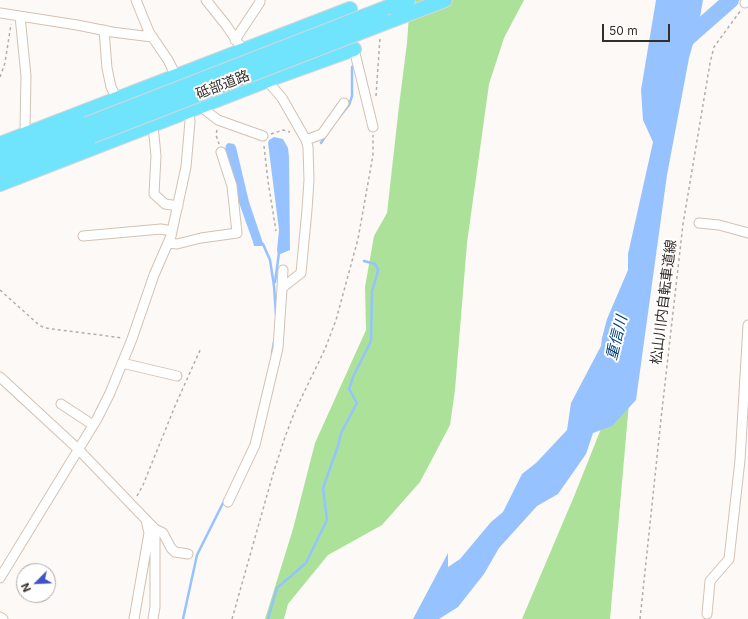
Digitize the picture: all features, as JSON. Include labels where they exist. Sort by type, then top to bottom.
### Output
[{"type":"highway","name":"砥部道路","points":[[0,169],[90,130],[408,0]]},
{"type":"highway","name":"砥部道路","points":[[0,154],[45,140],[90,130],[445,0]]},
{"type":"highway","points":[[0,144],[176,77],[239,45],[351,3]]},
{"type":"highway","points":[[0,184],[268,80],[354,49]]},
{"type":"street","points":[[136,0],[152,37],[168,60],[195,109],[218,120],[263,136]]},
{"type":"street","points":[[206,0],[226,25],[239,45],[282,98],[308,148],[309,180],[301,274],[282,288]]},
{"type":"street","points":[[239,45],[262,1]]},
{"type":"street","points":[[351,3],[354,49],[373,127]]},
{"type":"street","points":[[0,13],[152,37]]},
{"type":"street","points":[[16,15],[26,76],[26,128],[28,133]]},
{"type":"street","points":[[104,30],[111,87],[117,100]]},
{"type":"street","points":[[304,138],[322,134],[344,104]]},
{"type":"street","points":[[0,578],[94,425],[110,393],[132,339],[154,275],[172,231],[187,160],[190,132],[195,109]]},
{"type":"street","points":[[153,125],[156,156],[154,194],[165,204],[178,206]]},
{"type":"street","points":[[168,243],[177,244],[201,238],[237,233],[232,186],[221,152]]},
{"type":"street","points":[[699,223],[719,225],[748,233]]},
{"type":"street","points":[[83,236],[161,229],[172,231]]},
{"type":"street","points":[[228,502],[255,445],[278,348],[283,270]]},
{"type":"street","points":[[707,614],[710,581],[729,559],[744,440],[748,325]]},
{"type":"street","points":[[122,363],[177,376]]},
{"type":"street","points":[[0,377],[78,449],[155,529],[163,533],[171,548],[175,552],[188,554]]},
{"type":"street","points":[[61,404],[94,425]]},
{"type":"street","points":[[134,619],[149,533],[146,520]]},
{"type":"street","points":[[153,619],[155,607],[155,529]]},
{"type":"path","name":"松山川内自転車道線","points":[[640,619],[683,224],[710,63],[716,43],[746,2]]},
{"type":"path","points":[[0,77],[5,63],[16,15]]},
{"type":"path","points":[[375,96],[380,36]]},
{"type":"path","points":[[218,120],[216,135],[221,152]]},
{"type":"path","points":[[232,619],[285,437],[295,411],[336,320],[358,239],[373,154],[373,127]]},
{"type":"path","points":[[276,231],[268,182],[263,136],[283,130],[304,138]]},
{"type":"path","points":[[0,290],[39,325],[45,328],[132,339]]},
{"type":"path","points":[[128,501],[136,497],[141,490],[175,406],[201,348]]},
{"type":"green space","points":[[410,0],[524,0],[504,38],[489,84],[467,243],[455,390],[450,425],[420,482],[382,525],[328,555],[288,604],[284,619],[265,619],[293,529],[315,443],[366,330],[365,287],[374,236],[387,213],[407,43]]},
{"type":"green space","points":[[634,346],[610,619],[522,619],[575,494]]},
{"type":"water","name":"重信川","points":[[656,0],[703,0],[699,23],[689,58],[667,175],[636,400],[612,426],[593,433],[586,454],[558,494],[537,506],[499,548],[484,574],[458,607],[439,619],[413,619],[448,553],[448,567],[460,559],[491,522],[503,512],[522,474],[536,463],[567,430],[571,403],[601,346],[607,319],[628,270],[628,254],[653,142],[643,120],[641,90]]},
{"type":"water","points":[[274,137],[283,139],[288,148],[289,157],[290,250],[278,255],[279,230],[268,143],[269,140]]},
{"type":"water","points":[[228,143],[234,144],[236,147],[249,202],[264,246],[254,246],[237,197],[225,150]]},
{"type":"waterway","points":[[681,44],[731,0]]},
{"type":"waterway","points":[[336,121],[349,105],[352,96],[352,67]]},
{"type":"waterway","points":[[321,143],[326,135]]},
{"type":"waterway","points":[[263,244],[270,260],[276,315]]},
{"type":"waterway","points":[[275,282],[279,253]]},
{"type":"waterway","points":[[268,619],[277,588],[306,563],[327,520],[323,488],[341,433],[357,403],[349,389],[353,377],[371,341],[372,291],[378,269],[375,264],[364,261]]},
{"type":"waterway","points":[[272,353],[274,342]]},
{"type":"waterway","points":[[183,619],[197,555],[225,499]]}]
